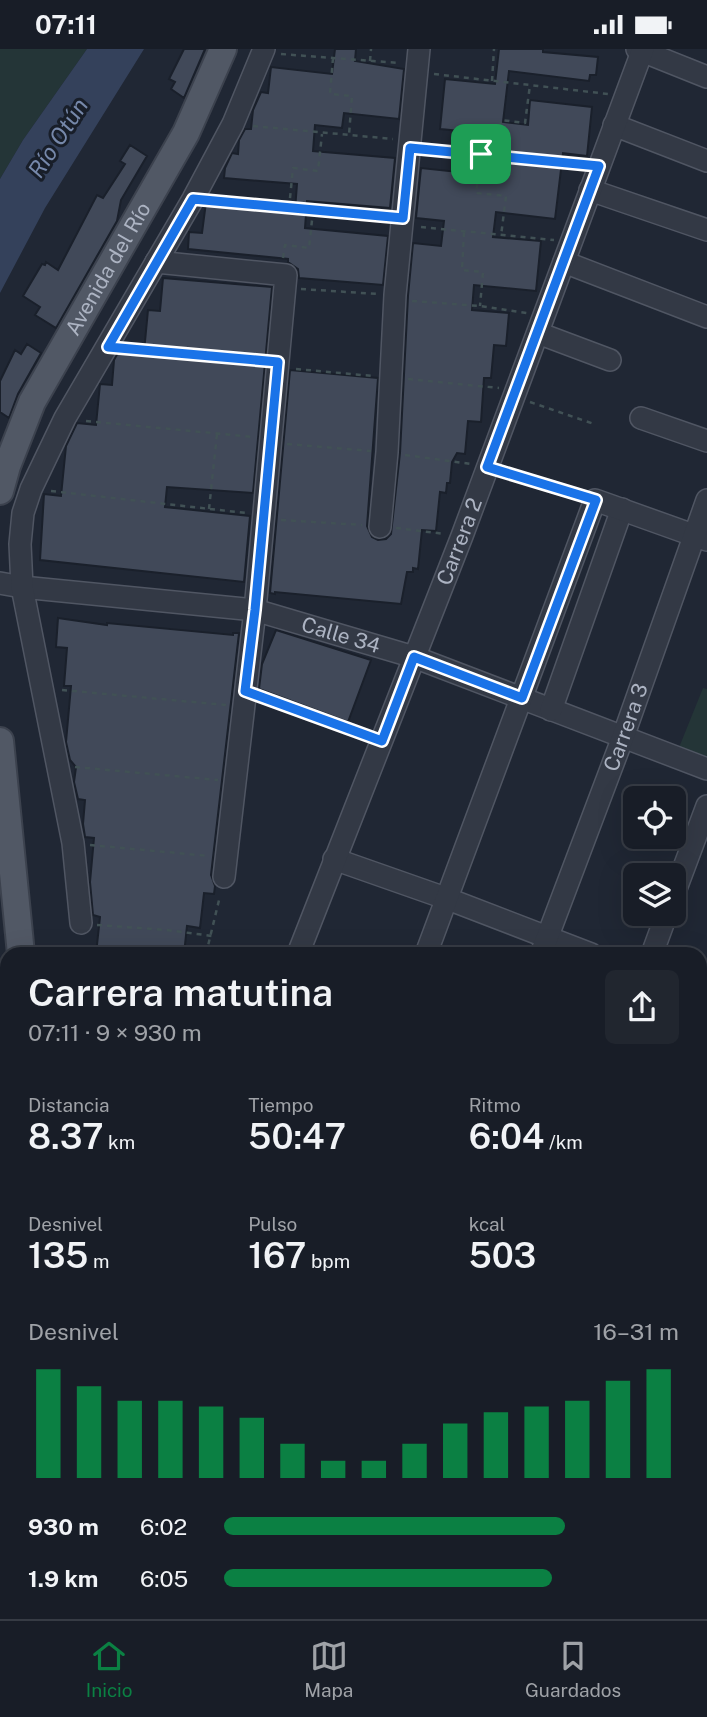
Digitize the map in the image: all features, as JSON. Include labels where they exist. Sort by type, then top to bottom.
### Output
[{"type":"main road","name":"Avenida del Río","points":[[0,491],[32,402],[186,133],[223,49]]},
{"type":"main road","points":[[0,741],[20,947]]},
{"type":"street","points":[[641,50],[707,77]]},
{"type":"street","name":"Carrera 2","points":[[301,947],[487,467],[641,50]]},
{"type":"street","points":[[81,923],[73,843],[22,587],[23,513],[31,489],[65,418],[193,199],[233,124],[264,51]]},
{"type":"street","points":[[380,527],[396,298],[417,62]]},
{"type":"street","points":[[614,125],[707,161]]},
{"type":"street","points":[[590,190],[707,230]]},
{"type":"street","points":[[564,261],[707,317]]},
{"type":"street","points":[[156,262],[284,279],[255,610],[225,867]]},
{"type":"street","points":[[541,324],[610,360]]},
{"type":"street","points":[[641,418],[707,441]]},
{"type":"street","points":[[429,947],[596,500],[701,537]]},
{"type":"street","name":"Carrera 3","points":[[544,946],[701,537],[707,500]]},
{"type":"street","points":[[551,710],[622,509]]},
{"type":"street","name":"Calle 34","points":[[0,583],[255,610],[414,657],[707,769]]},
{"type":"street","points":[[686,863],[707,806]]},
{"type":"street","points":[[334,859],[448,899],[544,946]]},
{"type":"street","points":[[655,947],[662,926]]},
{"type":"path","points":[[370,61],[371,49]]},
{"type":"path","points":[[492,81],[494,49]]},
{"type":"path","points":[[264,51],[370,61],[417,62],[492,81],[625,96]]},
{"type":"path","points":[[333,58],[330,94],[352,96],[349,135]]},
{"type":"path","points":[[495,156],[501,120],[525,123],[530,84]]},
{"type":"path","points":[[233,124],[349,135],[495,156],[599,166]]},
{"type":"path","points":[[289,208],[293,168],[318,171],[322,133]]},
{"type":"path","points":[[481,154],[477,193],[506,196],[501,236]]},
{"type":"path","points":[[193,199],[313,210],[464,232],[571,241]]},
{"type":"path","points":[[313,210],[309,248],[285,245],[284,279],[396,298],[480,306],[541,324]]},
{"type":"path","points":[[464,232],[462,270],[483,271],[480,306]]},
{"type":"path","points":[[108,347],[278,362]]},
{"type":"path","points":[[513,396],[594,424]]},
{"type":"path","points":[[65,418],[387,452],[487,467],[596,500]]},
{"type":"path","points":[[209,509],[217,433]]},
{"type":"path","points":[[31,489],[264,515]]},
{"type":"path","points":[[40,688],[244,699],[382,741]]},
{"type":"path","points":[[56,766],[235,781]]},
{"type":"path","points":[[73,843],[225,867],[208,947]]},
{"type":"path","points":[[81,923],[212,936]]},
{"type":"shaded area","points":[[0,49],[87,49],[23,140],[0,179]]},
{"type":"shaded area","points":[[703,688],[707,689],[707,762],[678,750]]},
{"type":"water","name":"Río Otún","points":[[87,49],[144,49],[45,208],[0,293],[0,179],[23,140]]},
{"type":"building","points":[[184,49],[205,49],[184,98],[171,89],[175,82],[169,79]]},
{"type":"building","points":[[335,49],[356,49],[355,61],[404,69],[399,119],[344,113],[342,128],[315,125],[313,151],[395,158],[390,208],[307,201],[305,228],[388,236],[383,285],[299,278],[298,269],[288,262],[288,259],[188,249],[189,232],[202,233],[206,202],[295,210],[297,184],[224,178],[225,168],[232,153],[238,154],[239,140],[245,129],[251,129],[253,110],[261,92],[268,93],[271,67],[332,74]]},
{"type":"building","points":[[499,49],[543,49],[543,52],[598,57],[596,75],[590,75],[589,81],[509,71],[503,122],[528,125],[530,100],[592,107],[587,156],[563,153],[555,219],[496,212],[493,237],[541,241],[536,291],[474,285],[472,310],[509,313],[506,346],[494,345],[491,378],[484,378],[481,422],[468,421],[465,454],[457,453],[452,462],[446,493],[440,492],[436,531],[422,530],[418,569],[413,568],[413,572],[407,572],[401,604],[270,593],[290,370],[378,378],[367,526],[372,537],[378,540],[386,539],[391,534],[400,453],[413,243],[441,246],[444,221],[416,218],[421,168],[486,175],[487,167],[493,168],[494,161],[499,162],[502,135],[440,129],[445,79],[495,84]]},
{"type":"building","points":[[130,145],[147,156],[121,200],[117,221],[56,328],[35,315],[40,307],[23,296],[42,264],[45,265],[46,262],[58,270],[97,195],[103,198],[125,164],[120,161]]},
{"type":"building","points":[[163,278],[272,287],[253,493],[167,487],[165,507],[250,516],[244,582],[40,560],[44,494],[61,496],[66,446],[77,423],[96,425],[100,384],[112,385],[114,360],[120,349],[144,352],[148,310],[160,311]]},
{"type":"building","points":[[27,344],[41,353],[18,394],[9,418],[0,412],[0,381],[15,350],[21,354]]},
{"type":"building","points":[[58,618],[107,625],[233,635],[239,633],[211,875],[215,886],[214,894],[204,893],[200,928],[187,926],[185,947],[97,947],[100,917],[93,915],[90,882],[94,838],[85,837],[85,800],[78,799],[74,782],[76,767],[70,760],[66,742],[71,686],[64,686],[67,648],[56,647]]},
{"type":"building","points":[[276,630],[371,660],[348,722],[259,689],[262,664]]},
{"type":"route","points":[[410,148],[481,154],[599,166],[487,467],[596,500],[522,698],[414,657],[382,741],[245,691],[278,362],[108,347],[193,199],[403,218],[410,148]]}]
